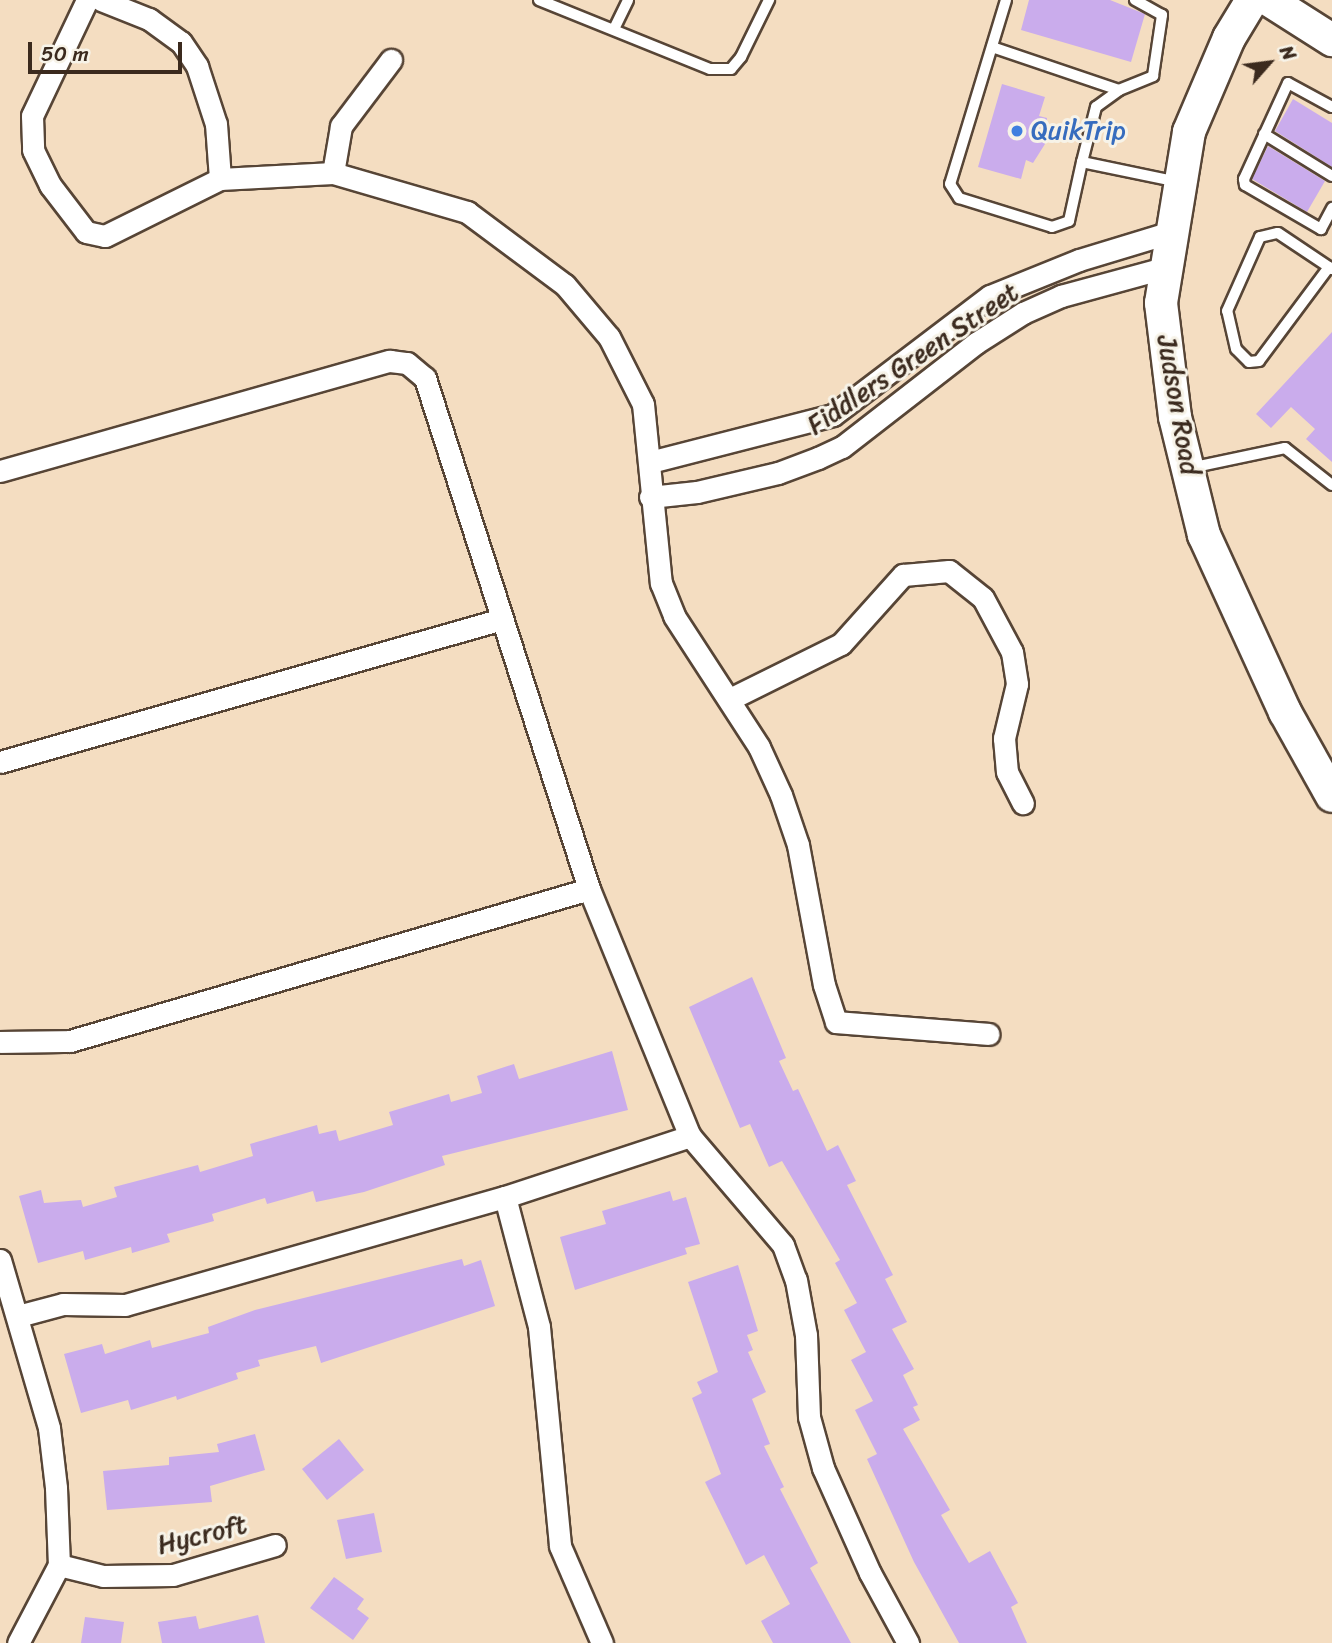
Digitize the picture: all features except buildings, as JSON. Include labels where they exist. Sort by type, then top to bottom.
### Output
[{"type":"main road","name":"Judson Road","points":[[1252,0],[1210,79],[1189,132],[1164,268],[1163,315],[1175,417],[1204,535],[1285,712],[1329,781]]},
{"type":"main road","points":[[1269,0],[1332,40]]},
{"type":"street","points":[[87,0],[32,116],[33,150],[50,185],[86,232],[105,236],[170,200],[220,179],[333,173],[467,212],[565,285],[609,337],[633,377],[643,404],[650,462],[650,497],[661,583],[674,616],[759,747],[798,845],[824,985],[836,1022],[989,1034]]},
{"type":"street","points":[[101,0],[149,19],[181,42],[197,66],[216,124],[220,179]]},
{"type":"street","points":[[333,173],[341,126],[391,60]]},
{"type":"street","name":"Fiddlers Green Street","points":[[650,462],[833,415],[990,296],[1068,264],[1171,232]]},
{"type":"street","name":"Fiddlers Green Street","points":[[650,497],[738,483],[818,458],[842,447],[976,343],[1023,313],[1060,296],[1164,268]]},
{"type":"street","points":[[0,471],[390,361],[407,363],[425,378],[589,889],[690,1136],[783,1245],[803,1321],[809,1417],[823,1468],[870,1573],[908,1643]]},
{"type":"street","points":[[730,699],[841,644],[903,575],[948,571],[984,598],[1012,652],[1017,684],[1004,738],[1007,772],[1023,803]]},
{"type":"street","points":[[0,762],[502,619]]},
{"type":"street","points":[[0,1042],[70,1041],[589,889]]},
{"type":"street","points":[[18,1316],[64,1304],[125,1305],[505,1198],[690,1136]]},
{"type":"street","points":[[505,1198],[539,1327],[560,1546],[602,1643]]},
{"type":"street","points":[[0,1260],[50,1428],[59,1565],[18,1643]]},
{"type":"street","name":"Hycroft","points":[[59,1565],[103,1576],[173,1575],[275,1545]]},
{"type":"lane","points":[[539,0],[710,69],[731,69],[741,57],[769,0]]},
{"type":"lane","points":[[614,29],[628,0]]},
{"type":"lane","points":[[1006,0],[950,184],[959,198],[1052,227],[1069,221],[1096,107],[1119,90],[1153,76],[1163,26],[1154,7],[1135,0]]},
{"type":"lane","points":[[992,47],[1119,90]]},
{"type":"lane","points":[[1332,107],[1288,83],[1264,134],[1245,185],[1321,229],[1332,208]]},
{"type":"lane","points":[[1264,134],[1332,176]]},
{"type":"lane","points":[[1082,162],[1179,182]]},
{"type":"lane","points":[[1278,233],[1331,268],[1259,361],[1249,362],[1236,349],[1227,311],[1260,237],[1278,233]]},
{"type":"lane","points":[[1187,468],[1285,448],[1332,485]]},
{"type":"place","name":"QuikTrip","points":[[1017,131]]}]
